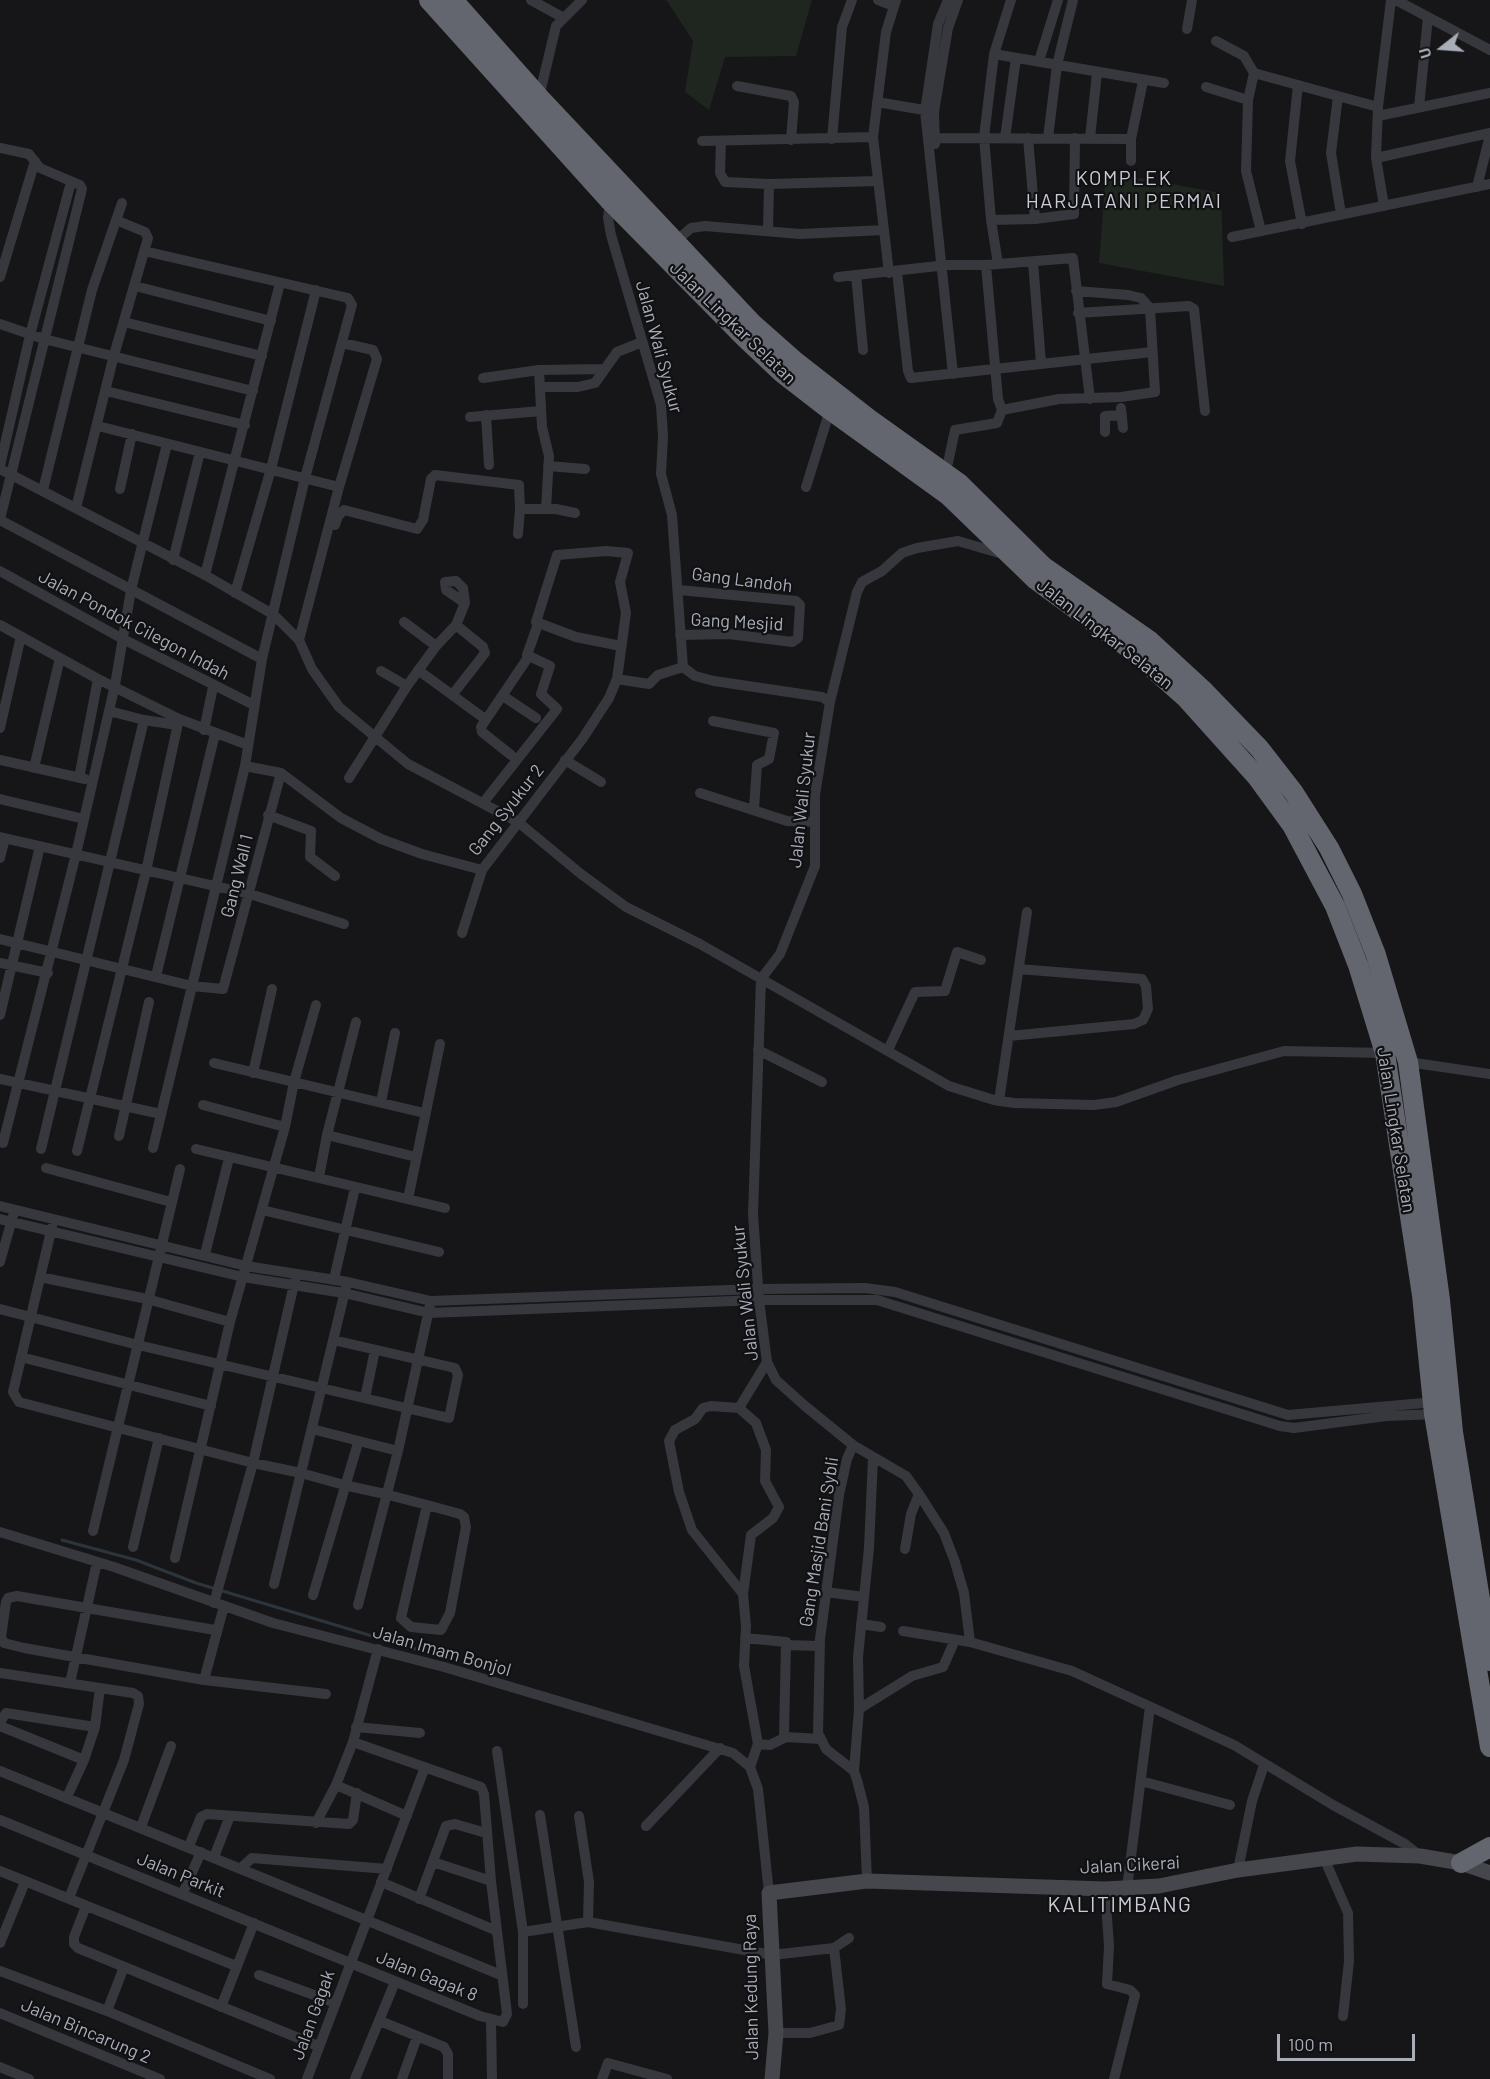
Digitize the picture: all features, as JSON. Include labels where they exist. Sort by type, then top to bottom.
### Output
[{"type":"highway","name":"Jalan Lingkar Selatan","points":[[429,0],[609,201],[745,338],[781,372],[830,410],[865,425],[960,484],[984,518],[1036,580],[1134,652],[1186,698],[1257,777],[1292,825],[1335,906],[1358,965],[1385,1053],[1441,1409],[1490,1747]]},
{"type":"highway","name":"Jalan Lingkar Selatan","points":[[453,0],[539,97],[675,242],[770,339],[865,425]]},
{"type":"highway","name":"Jalan Lingkar Selatan","points":[[1009,548],[1044,567],[1150,641],[1228,714],[1294,793],[1329,848],[1352,894],[1376,955],[1408,1062],[1440,1300],[1441,1409],[1490,1661]]},
{"type":"highway","points":[[1461,1863],[1490,1847]]},
{"type":"street","points":[[531,0],[562,17]]},
{"type":"street","points":[[539,97],[556,26],[562,17],[582,0]]},
{"type":"street","points":[[831,139],[840,38],[852,0]]},
{"type":"street","points":[[878,0],[895,3],[886,32],[873,137],[884,230],[893,272],[909,377],[914,379],[997,371],[1041,363],[1152,352]]},
{"type":"street","points":[[948,0],[938,24],[929,111],[953,374]]},
{"type":"street","points":[[929,111],[948,28],[958,0]]},
{"type":"street","points":[[948,463],[955,429],[997,423],[1002,410],[998,399],[991,220],[984,137],[994,54],[1011,0]]},
{"type":"street","points":[[1039,61],[1058,0]]},
{"type":"street","points":[[1048,138],[1057,65],[1072,0]]},
{"type":"street","points":[[1187,29],[1192,0]]},
{"type":"street","points":[[1384,206],[1377,158],[1378,111],[1391,0]]},
{"type":"street","points":[[1396,0],[1490,50]]},
{"type":"street","points":[[1419,107],[1428,17]]},
{"type":"street","points":[[1216,41],[1244,56],[1254,73],[1248,100],[1246,171],[1261,231]]},
{"type":"street","points":[[994,54],[1164,83]]},
{"type":"street","points":[[1005,138],[1016,58]]},
{"type":"street","points":[[1090,138],[1097,73]]},
{"type":"street","points":[[1254,73],[1338,96],[1378,111],[1419,107],[1490,93]]},
{"type":"street","points":[[1131,161],[1131,139],[1143,81]]},
{"type":"street","points":[[1298,85],[1290,161],[1302,224]]},
{"type":"street","points":[[737,86],[791,96],[794,102],[792,140]]},
{"type":"street","points":[[1206,87],[1248,100]]},
{"type":"street","points":[[1338,96],[1331,153],[1341,214]]},
{"type":"street","points":[[877,102],[929,111]]},
{"type":"street","points":[[1377,158],[1490,134],[1478,187]]},
{"type":"street","points":[[702,141],[873,137]]},
{"type":"street","points":[[931,138],[1131,139]]},
{"type":"street","points":[[1028,138],[1035,219]]},
{"type":"street","points":[[991,220],[1035,219],[1074,214],[1075,138]]},
{"type":"street","points":[[721,141],[720,173],[723,180],[769,184],[878,181]]},
{"type":"street","points":[[0,147],[29,154],[40,168],[75,184],[82,194],[0,520],[262,659]]},
{"type":"street","points":[[0,277],[34,161]]},
{"type":"street","points":[[75,184],[30,335],[0,467],[10,476],[43,490],[142,544],[205,575],[274,615],[299,639],[312,669],[333,701],[408,764],[519,822],[611,898],[761,979],[949,1086],[999,1101],[1094,1105],[1116,1102],[1178,1080],[1284,1051],[1385,1053]]},
{"type":"street","points":[[768,231],[769,184]]},
{"type":"street","points":[[1232,237],[1490,184]]},
{"type":"street","name":"Jalan Wali Syukur","points":[[609,201],[609,226],[661,405],[663,436],[661,474],[672,515],[683,667]]},
{"type":"street","points":[[43,490],[77,347],[122,203]]},
{"type":"street","points":[[76,508],[114,356],[148,238],[145,232],[116,220]]},
{"type":"street","points":[[675,242],[691,228],[705,226],[800,234],[884,230]]},
{"type":"street","points":[[144,250],[316,290],[352,301],[305,478],[262,659],[245,766],[153,1148]]},
{"type":"street","points":[[838,277],[1073,258],[1090,399]]},
{"type":"street","points":[[1033,261],[1041,363]]},
{"type":"street","points":[[856,275],[863,350]]},
{"type":"street","points":[[205,575],[280,283]]},
{"type":"street","points":[[135,286],[271,321]]},
{"type":"street","points":[[235,592],[271,469],[316,290]]},
{"type":"street","points":[[1002,410],[1059,399],[1121,397],[1155,392],[1150,308],[1141,298],[1128,295],[1076,291]]},
{"type":"street","points":[[1078,313],[1189,306],[1194,309],[1205,411]]},
{"type":"street","points":[[124,322],[262,356]]},
{"type":"street","points":[[0,324],[44,339],[253,391]]},
{"type":"street","points":[[540,387],[587,386],[595,383],[617,352],[642,342]]},
{"type":"street","points":[[299,639],[339,487],[377,360],[373,350],[342,343]]},
{"type":"street","points":[[483,378],[539,370],[603,369]]},
{"type":"street","points":[[539,370],[541,411],[549,466],[546,509]]},
{"type":"street","points":[[106,390],[244,425]]},
{"type":"street","points":[[1121,397],[1123,428]]},
{"type":"street","points":[[806,487],[830,410]]},
{"type":"street","points":[[470,417],[541,411]]},
{"type":"street","points":[[486,415],[489,465]]},
{"type":"street","points":[[1105,432],[1105,416],[1122,415]]},
{"type":"street","points":[[98,426],[339,487]]},
{"type":"street","points":[[120,489],[132,435]]},
{"type":"street","points":[[3,1143],[48,973],[76,854],[115,685],[121,638],[131,590],[167,444]]},
{"type":"street","points":[[173,560],[200,452]]},
{"type":"street","points":[[549,466],[585,469]]},
{"type":"street","points":[[323,550],[338,516],[344,510],[417,529],[423,520],[431,479],[435,475],[519,485],[518,534]]},
{"type":"street","points":[[520,509],[546,509],[574,513]]},
{"type":"street","name":"Jalan Wali Syukur","points":[[970,1642],[964,1593],[944,1533],[906,1476],[853,1445],[781,1385],[772,1374],[767,1362],[759,1300],[753,1157],[761,979],[780,954],[815,866],[818,770],[830,702],[857,592],[862,582],[882,570],[902,553],[939,543],[958,541],[1009,548]]},
{"type":"street","name":"Gang Syukur 2","points":[[245,766],[281,773],[335,814],[381,839],[422,854],[482,870],[594,724],[617,679],[626,610],[620,582],[628,553],[606,551],[557,555],[536,619],[538,624]]},
{"type":"street","name":"Jalan Pondok Cilegon Indah","points":[[0,571],[213,687],[254,705]]},
{"type":"street","name":"Gang Landoh","points":[[679,590],[796,601],[800,605],[798,638],[792,642]]},
{"type":"street","points":[[349,778],[418,670],[456,625],[465,603]]},
{"type":"street","points":[[404,622],[436,646]]},
{"type":"street","points":[[483,803],[556,707],[541,694],[550,666],[527,655],[538,624],[576,637],[621,646]]},
{"type":"street","points":[[0,625],[98,679],[115,685],[178,722],[248,745]]},
{"type":"street","points":[[453,694],[485,653],[483,647],[456,625]]},
{"type":"street","name":"Gang Mesjid","points":[[680,635],[729,634],[792,642]]},
{"type":"street","points":[[0,728],[21,636]]},
{"type":"street","points":[[34,768],[60,658]]},
{"type":"street","points":[[511,755],[482,732],[481,727],[527,658]]},
{"type":"street","points":[[617,679],[649,684],[658,675],[683,667],[695,676],[714,681],[822,697],[830,702]]},
{"type":"street","points":[[418,670],[485,719]]},
{"type":"street","points":[[381,671],[407,686]]},
{"type":"street","points":[[79,778],[98,679]]},
{"type":"street","points":[[156,976],[180,879],[209,732],[213,687]]},
{"type":"street","points":[[503,696],[536,718]]},
{"type":"street","points":[[109,711],[144,720],[178,722]]},
{"type":"street","points":[[41,1149],[144,720]]},
{"type":"street","points":[[713,721],[774,733],[769,759],[757,765],[754,809]]},
{"type":"street","points":[[76,1151],[146,871],[178,722]]},
{"type":"street","points":[[0,760],[92,781]]},
{"type":"street","points":[[565,760],[601,782]]},
{"type":"street","name":"Gang Wall 1","points":[[192,986],[219,990],[225,986],[250,894],[268,815],[281,773]]},
{"type":"street","points":[[700,794],[787,820],[815,822]]},
{"type":"street","points":[[0,800],[84,819]]},
{"type":"street","points":[[268,815],[311,831],[310,857],[335,876]]},
{"type":"street","points":[[0,858],[2,838],[250,894],[345,924]]},
{"type":"street","points":[[0,1015],[40,846]]},
{"type":"street","points":[[462,933],[482,870]]},
{"type":"street","points":[[999,1101],[1027,912]]},
{"type":"street","points":[[0,939],[192,986]]},
{"type":"street","points":[[888,1050],[915,992],[945,991],[957,952],[981,960]]},
{"type":"street","points":[[0,963],[48,973]]},
{"type":"street","points":[[1009,1036],[1134,1024],[1143,1020],[1148,1009],[1146,986],[1142,979],[1019,969]]},
{"type":"street","points":[[253,1073],[272,989]]},
{"type":"street","points":[[119,1136],[149,1002]]},
{"type":"street","points":[[175,1558],[231,1322],[316,1005]]},
{"type":"street","points":[[320,1177],[327,1135],[356,1022]]},
{"type":"street","points":[[381,1102],[395,1033]]},
{"type":"street","points":[[408,1199],[440,1044]]},
{"type":"street","points":[[758,1050],[822,1082]]},
{"type":"street","points":[[1408,1062],[1490,1074]]},
{"type":"street","points":[[214,1063],[424,1113]]},
{"type":"street","points":[[0,1079],[161,1114]]},
{"type":"street","points":[[203,1106],[285,1127]]},
{"type":"street","points":[[327,1135],[416,1157]]},
{"type":"street","points":[[196,1149],[445,1208]]},
{"type":"street","points":[[205,1254],[229,1158]]},
{"type":"street","points":[[46,1168],[171,1202]]},
{"type":"street","points":[[93,1531],[180,1169]]},
{"type":"street","points":[[334,1279],[355,1188]]},
{"type":"street","points":[[0,1206],[205,1254],[245,1271],[294,1286],[344,1293],[429,1312],[759,1300],[860,1299],[896,1304],[1280,1426],[1294,1428],[1441,1409]]},
{"type":"street","points":[[0,1262],[15,1209]]},
{"type":"street","points":[[262,1210],[439,1252]]},
{"type":"street","points":[[0,1219],[159,1256],[245,1271],[334,1279],[431,1301],[758,1288],[865,1288],[895,1292],[1288,1415],[1441,1409]]},
{"type":"street","points":[[54,1219],[13,1392],[19,1402],[253,1463],[301,1473],[344,1485],[385,1494],[427,1505],[460,1514],[466,1522],[450,1613],[441,1630],[411,1627],[401,1618],[427,1505]]},
{"type":"street","points":[[204,1680],[215,1630],[222,1581],[253,1463],[297,1274]]},
{"type":"street","points":[[40,1277],[147,1299],[231,1322]]},
{"type":"street","points":[[274,1584],[348,1282]]},
{"type":"street","points":[[489,1299],[489,1311]]},
{"type":"street","points":[[358,1605],[398,1451],[431,1301]]},
{"type":"street","points":[[0,1309],[138,1345],[323,1387],[446,1419],[450,1417],[458,1376],[456,1369],[333,1340]]},
{"type":"street","points":[[365,1398],[375,1350]]},
{"type":"street","points":[[21,1357],[211,1407]]},
{"type":"street","points":[[739,1408],[767,1362]]},
{"type":"street","points":[[743,1594],[692,1530],[679,1492],[669,1441],[675,1430],[695,1419],[707,1406],[739,1408],[756,1423],[766,1450],[765,1481],[778,1507],[773,1518],[751,1535],[743,1594],[744,1666],[758,1745],[752,1763],[758,1789],[769,1893]]},
{"type":"street","points":[[312,1429],[358,1443],[398,1451]]},
{"type":"street","points":[[133,1547],[159,1438]]},
{"type":"street","points":[[313,1595],[358,1443]]},
{"type":"street","name":"Gang Masjid Bani Sybli","points":[[820,1738],[819,1646],[839,1495],[847,1459],[853,1445]]},
{"type":"street","points":[[857,1884],[864,1807],[854,1771],[859,1709],[858,1657],[869,1548],[873,1458]]},
{"type":"street","points":[[905,1549],[911,1514],[919,1494]]},
{"type":"street","name":"Jalan Imam Bonjol","points":[[0,1532],[219,1601],[273,1623],[378,1650],[720,1748],[752,1763]]},
{"type":"street","points":[[70,1683],[97,1562]]},
{"type":"street","points":[[826,1592],[864,1596]]},
{"type":"street","points":[[215,1630],[17,1596],[8,1598],[6,1602],[2,1641],[204,1680],[264,1688],[293,1688],[326,1694]]},
{"type":"street","points":[[861,1624],[881,1628]]},
{"type":"street","points":[[903,1631],[970,1642],[1055,1665],[1234,1745],[1264,1765],[1405,1844],[1420,1856]]},
{"type":"street","points":[[745,1638],[819,1646]]},
{"type":"street","points":[[859,1709],[912,1676],[940,1669],[955,1640]]},
{"type":"street","points":[[784,1737],[786,1643]]},
{"type":"street","points":[[316,1823],[336,1785],[352,1742],[378,1650]]},
{"type":"street","points":[[0,1673],[133,1693],[139,1700],[124,1761],[69,1898]]},
{"type":"street","points":[[67,1797],[84,1760],[95,1727],[100,1688]]},
{"type":"street","points":[[1127,1887],[1150,1707]]},
{"type":"street","points":[[84,1760],[0,1724],[6,1713],[95,1727]]},
{"type":"street","points":[[356,1727],[420,1733]]},
{"type":"street","points":[[758,1745],[770,1745],[784,1737],[820,1738],[826,1749],[854,1771]]},
{"type":"street","points":[[352,1742],[481,1787],[484,1794],[486,1833],[507,2017],[503,2022],[492,2020],[492,2079]]},
{"type":"street","points":[[141,1827],[171,1746]]},
{"type":"street","points":[[646,1826],[720,1748]]},
{"type":"street","points":[[497,1751],[523,1932],[523,2004]]},
{"type":"street","points":[[1238,1870],[1252,1800],[1264,1765]]},
{"type":"street","name":"Jalan Gagak","points":[[306,2079],[425,1767]]},
{"type":"street","points":[[0,1771],[189,1846],[501,1975]]},
{"type":"street","points":[[1141,1781],[1230,1805]]},
{"type":"street","points":[[336,1785],[407,1816]]},
{"type":"street","points":[[189,1846],[203,1815],[349,1824],[353,1820],[357,1793]]},
{"type":"street","points":[[540,1815],[576,2047]]},
{"type":"street","points":[[214,1857],[230,1816]]},
{"type":"street","points":[[579,1816],[589,1882],[588,1922]]},
{"type":"street","name":"Jalan Parkit","points":[[0,1820],[350,1962]]},
{"type":"street","points":[[419,1899],[448,1825],[455,1824],[486,1833]]},
{"type":"street","points":[[183,1893],[201,1852]]},
{"type":"street","name":"Jalan Cikerai","points":[[769,1893],[857,1884],[1105,1889],[1182,1883],[1238,1870],[1357,1854],[1420,1856],[1461,1863],[1490,1873]]},
{"type":"street","points":[[241,1868],[247,1859],[252,1858],[387,1869]]},
{"type":"street","points":[[1324,1858],[1348,1913],[1349,1961],[1343,2016]]},
{"type":"street","points":[[433,1862],[491,1881]]},
{"type":"street","points":[[0,1871],[236,1966]]},
{"type":"street","points":[[0,1943],[4,1916],[25,1882]]},
{"type":"street","points":[[381,1882],[497,1931]]},
{"type":"street","points":[[1105,1889],[1109,1946],[1107,1984],[1130,1990],[1135,1995],[1114,2079]]},
{"type":"street","name":"Jalan Kedung Raya","points":[[769,1893],[776,2032],[772,2079]]},
{"type":"street","points":[[86,1906],[75,1937],[76,1946],[318,2046]]},
{"type":"street","points":[[523,1932],[588,1922],[772,1955],[834,1948],[849,1938]]},
{"type":"street","points":[[220,2007],[254,1923]]},
{"type":"street","points":[[776,2032],[810,2033],[839,2025],[841,2009],[834,1948]]},
{"type":"street","name":"Jalan Gagak 8","points":[[350,1962],[492,2020]]},
{"type":"street","points":[[107,2011],[124,1967]]},
{"type":"street","points":[[0,1971],[107,2011],[270,2079]]},
{"type":"street","points":[[259,1975],[336,2003]]},
{"type":"street","points":[[355,2079],[395,1982]]},
{"type":"street","name":"Jalan Bincarung 2","points":[[0,2013],[139,2075],[160,2079]]},
{"type":"street","points":[[380,2021],[447,2050],[448,2079]]},
{"type":"street","points":[[402,2079],[417,2037]]},
{"type":"street","points":[[602,2079],[604,2069],[609,2063],[614,2063],[667,2079]]},
{"type":"street","points":[[0,2067],[29,2079]]},
{"type":"shaded area","points":[[663,0],[812,0],[796,56],[725,57],[709,110],[685,92],[693,41],[667,1]]},
{"type":"shaded area","points":[[1106,172],[1221,193],[1224,286],[1099,263]]},
{"type":"waterway","points":[[62,1540],[136,1560],[196,1583],[422,1651]]},
{"type":"district","name":"KOMPLEK HARJATANI PERMAI","points":[[1124,190]]},
{"type":"district","name":"KALITIMBANG","points":[[1120,1905]]}]
